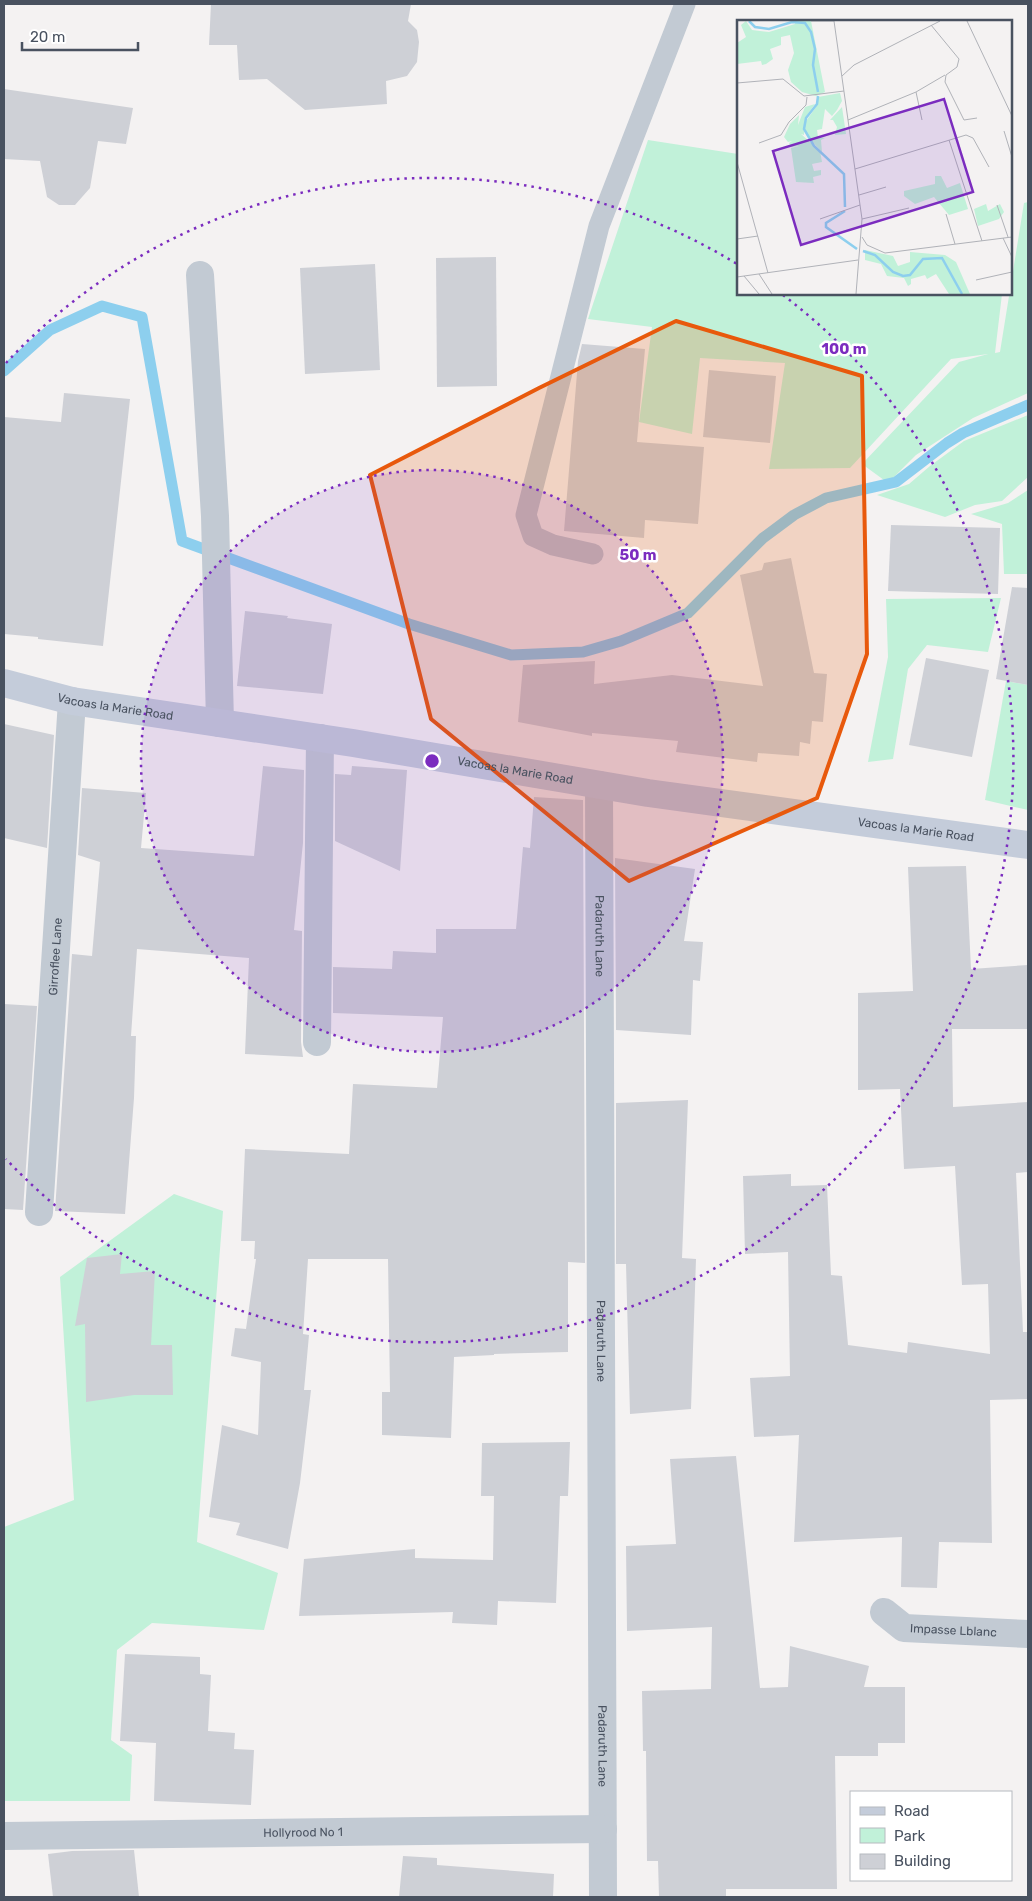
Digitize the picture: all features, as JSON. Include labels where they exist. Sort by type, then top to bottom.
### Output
[{"type":"main road","name":"Vacoas la Marie Road","points":[[4,683],[72,701],[320,738],[599,785],[1028,845]]},
{"type":"street","points":[[200,275],[215,516],[220,724]]},
{"type":"street","name":"Girroflee Lane","points":[[39,1212],[72,701]]},
{"type":"street","points":[[317,1042],[320,738]]},
{"type":"street","name":"Padaruth Lane","points":[[599,785],[603,1897]]},
{"type":"street","name":"Impasse Lblanc","points":[[884,1612],[904,1628],[1028,1634]]},
{"type":"street","name":"Hollyrood No 1","points":[[4,1836],[602,1829]]},
{"type":"lane","points":[[593,554],[554,545],[533,536],[526,515],[599,226],[685,4]]},
{"type":"highlighted area","points":[[676,321],[862,376],[867,654],[817,798],[629,881],[431,719],[370,475],[539,388]]},
{"type":"green space","points":[[648,140],[737,154],[737,295],[1002,295],[995,353],[1000,352],[1009,295],[1012,295],[1012,278],[1024,203],[1028,202],[1028,393],[973,418],[916,455],[888,483],[862,464],[959,362],[988,354],[951,359],[850,468],[769,469],[785,363],[700,358],[692,434],[639,422],[652,327],[588,319]]},
{"type":"green space","points":[[1028,415],[1028,477],[1002,501],[975,505],[945,517],[877,495],[909,484],[964,441]]},
{"type":"green space","points":[[1028,490],[1028,574],[1004,574],[1002,524],[971,514],[1008,503]]},
{"type":"green space","points":[[1001,598],[988,652],[927,645],[908,669],[893,759],[868,762],[888,657],[886,599]]},
{"type":"green space","points":[[1006,681],[1028,685],[1028,810],[985,800]]},
{"type":"green space","points":[[174,1194],[223,1211],[197,1542],[278,1573],[264,1630],[152,1623],[117,1650],[111,1740],[132,1755],[130,1801],[4,1801],[4,1527],[74,1500],[60,1277]]},
{"type":"building","points":[[211,4],[411,4],[408,21],[417,30],[419,42],[417,62],[407,76],[386,81],[387,104],[305,110],[267,79],[239,80],[237,45],[209,45]]},
{"type":"building","points":[[4,89],[133,108],[126,144],[98,141],[90,188],[75,205],[59,205],[47,197],[40,161],[4,159]]},
{"type":"building","points":[[496,257],[497,386],[437,387],[436,258]]},
{"type":"building","points":[[375,264],[380,370],[305,374],[300,268]]},
{"type":"building","points":[[582,344],[645,349],[637,442],[704,447],[698,524],[645,520],[644,538],[564,531],[578,361]]},
{"type":"building","points":[[709,370],[776,376],[770,443],[703,437]]},
{"type":"building","points":[[64,393],[130,399],[103,646],[4,634],[4,417],[61,422]]},
{"type":"building","points":[[891,525],[1000,528],[998,594],[888,591]]},
{"type":"building","points":[[791,558],[814,673],[827,674],[823,722],[812,721],[810,744],[800,742],[799,756],[758,753],[757,762],[676,752],[678,741],[592,733],[592,736],[518,722],[523,665],[595,661],[594,684],[672,675],[763,686],[740,575],[762,570],[764,563]]},
{"type":"building","points":[[1012,587],[1028,588],[1028,685],[996,679]]},
{"type":"building","points":[[245,611],[332,624],[323,694],[237,686]]},
{"type":"building","points":[[926,658],[989,670],[972,757],[909,745]]},
{"type":"building","points":[[4,724],[54,735],[47,848],[4,838]]},
{"type":"building","points":[[263,766],[304,770],[303,843],[294,930],[302,931],[301,1042],[303,1057],[245,1054],[249,958],[137,949],[131,1036],[136,1036],[134,1098],[125,1214],[55,1211],[72,954],[92,956],[100,862],[78,855],[82,788],[146,793],[141,848],[254,856]]},
{"type":"building","points":[[352,766],[407,770],[400,871],[335,841],[335,774],[351,775]]},
{"type":"building","points":[[534,797],[583,800],[585,1263],[568,1262],[568,1352],[454,1357],[451,1438],[382,1435],[382,1392],[390,1392],[388,1259],[308,1259],[303,1334],[309,1335],[304,1390],[311,1390],[300,1483],[288,1549],[236,1535],[240,1523],[209,1517],[222,1425],[258,1435],[261,1362],[231,1356],[235,1328],[246,1329],[256,1259],[254,1259],[255,1241],[241,1241],[245,1149],[349,1154],[353,1084],[437,1088],[443,1017],[333,1013],[333,967],[392,969],[393,951],[436,953],[436,929],[516,929],[523,847],[530,848]]},
{"type":"building","points":[[615,858],[695,869],[684,941],[703,942],[700,981],[693,980],[691,1035],[616,1030]]},
{"type":"building","points":[[966,866],[971,969],[1028,965],[1028,1029],[952,1029],[953,1107],[1028,1102],[1028,1172],[1016,1173],[1023,1332],[1028,1332],[1028,1399],[990,1400],[992,1543],[939,1542],[937,1588],[901,1587],[902,1537],[794,1542],[799,1435],[754,1437],[750,1378],[790,1376],[788,1252],[745,1254],[743,1176],[791,1174],[791,1186],[827,1185],[831,1275],[842,1276],[848,1345],[907,1353],[908,1342],[990,1354],[988,1284],[962,1285],[955,1166],[904,1169],[900,1089],[858,1090],[858,993],[913,991],[908,867]]},
{"type":"building","points":[[4,1004],[37,1006],[23,1210],[4,1209]]},
{"type":"building","points":[[688,1100],[682,1258],[696,1259],[691,1409],[630,1414],[626,1264],[616,1264],[616,1103]]},
{"type":"building","points":[[122,1254],[120,1274],[155,1271],[151,1345],[172,1345],[173,1395],[134,1395],[86,1402],[85,1324],[75,1326],[87,1258]]},
{"type":"building","points":[[570,1442],[568,1496],[560,1496],[556,1603],[498,1601],[497,1625],[452,1623],[453,1612],[299,1616],[304,1559],[415,1549],[415,1558],[493,1560],[494,1496],[481,1496],[482,1443]]},
{"type":"building","points":[[736,1456],[760,1688],[788,1687],[790,1646],[869,1666],[864,1687],[905,1687],[905,1743],[878,1743],[878,1756],[835,1756],[837,1889],[726,1889],[726,1897],[659,1897],[658,1861],[647,1861],[646,1751],[643,1751],[642,1691],[711,1689],[712,1627],[627,1631],[626,1546],[676,1544],[670,1459]]},
{"type":"building","points":[[125,1654],[200,1657],[200,1674],[211,1675],[208,1731],[235,1733],[234,1749],[254,1750],[251,1805],[154,1801],[156,1743],[120,1741]]},
{"type":"building","points":[[134,1850],[139,1897],[53,1897],[48,1854],[72,1851]]},
{"type":"building","points":[[403,1856],[437,1858],[437,1865],[554,1874],[553,1897],[399,1897]]},
{"type":"waterway","points":[[4,371],[50,330],[102,306],[142,317],[182,541],[409,624],[511,655],[583,652],[621,641],[688,613],[763,538],[794,515],[826,498],[896,482],[963,433],[1028,405]]}]
